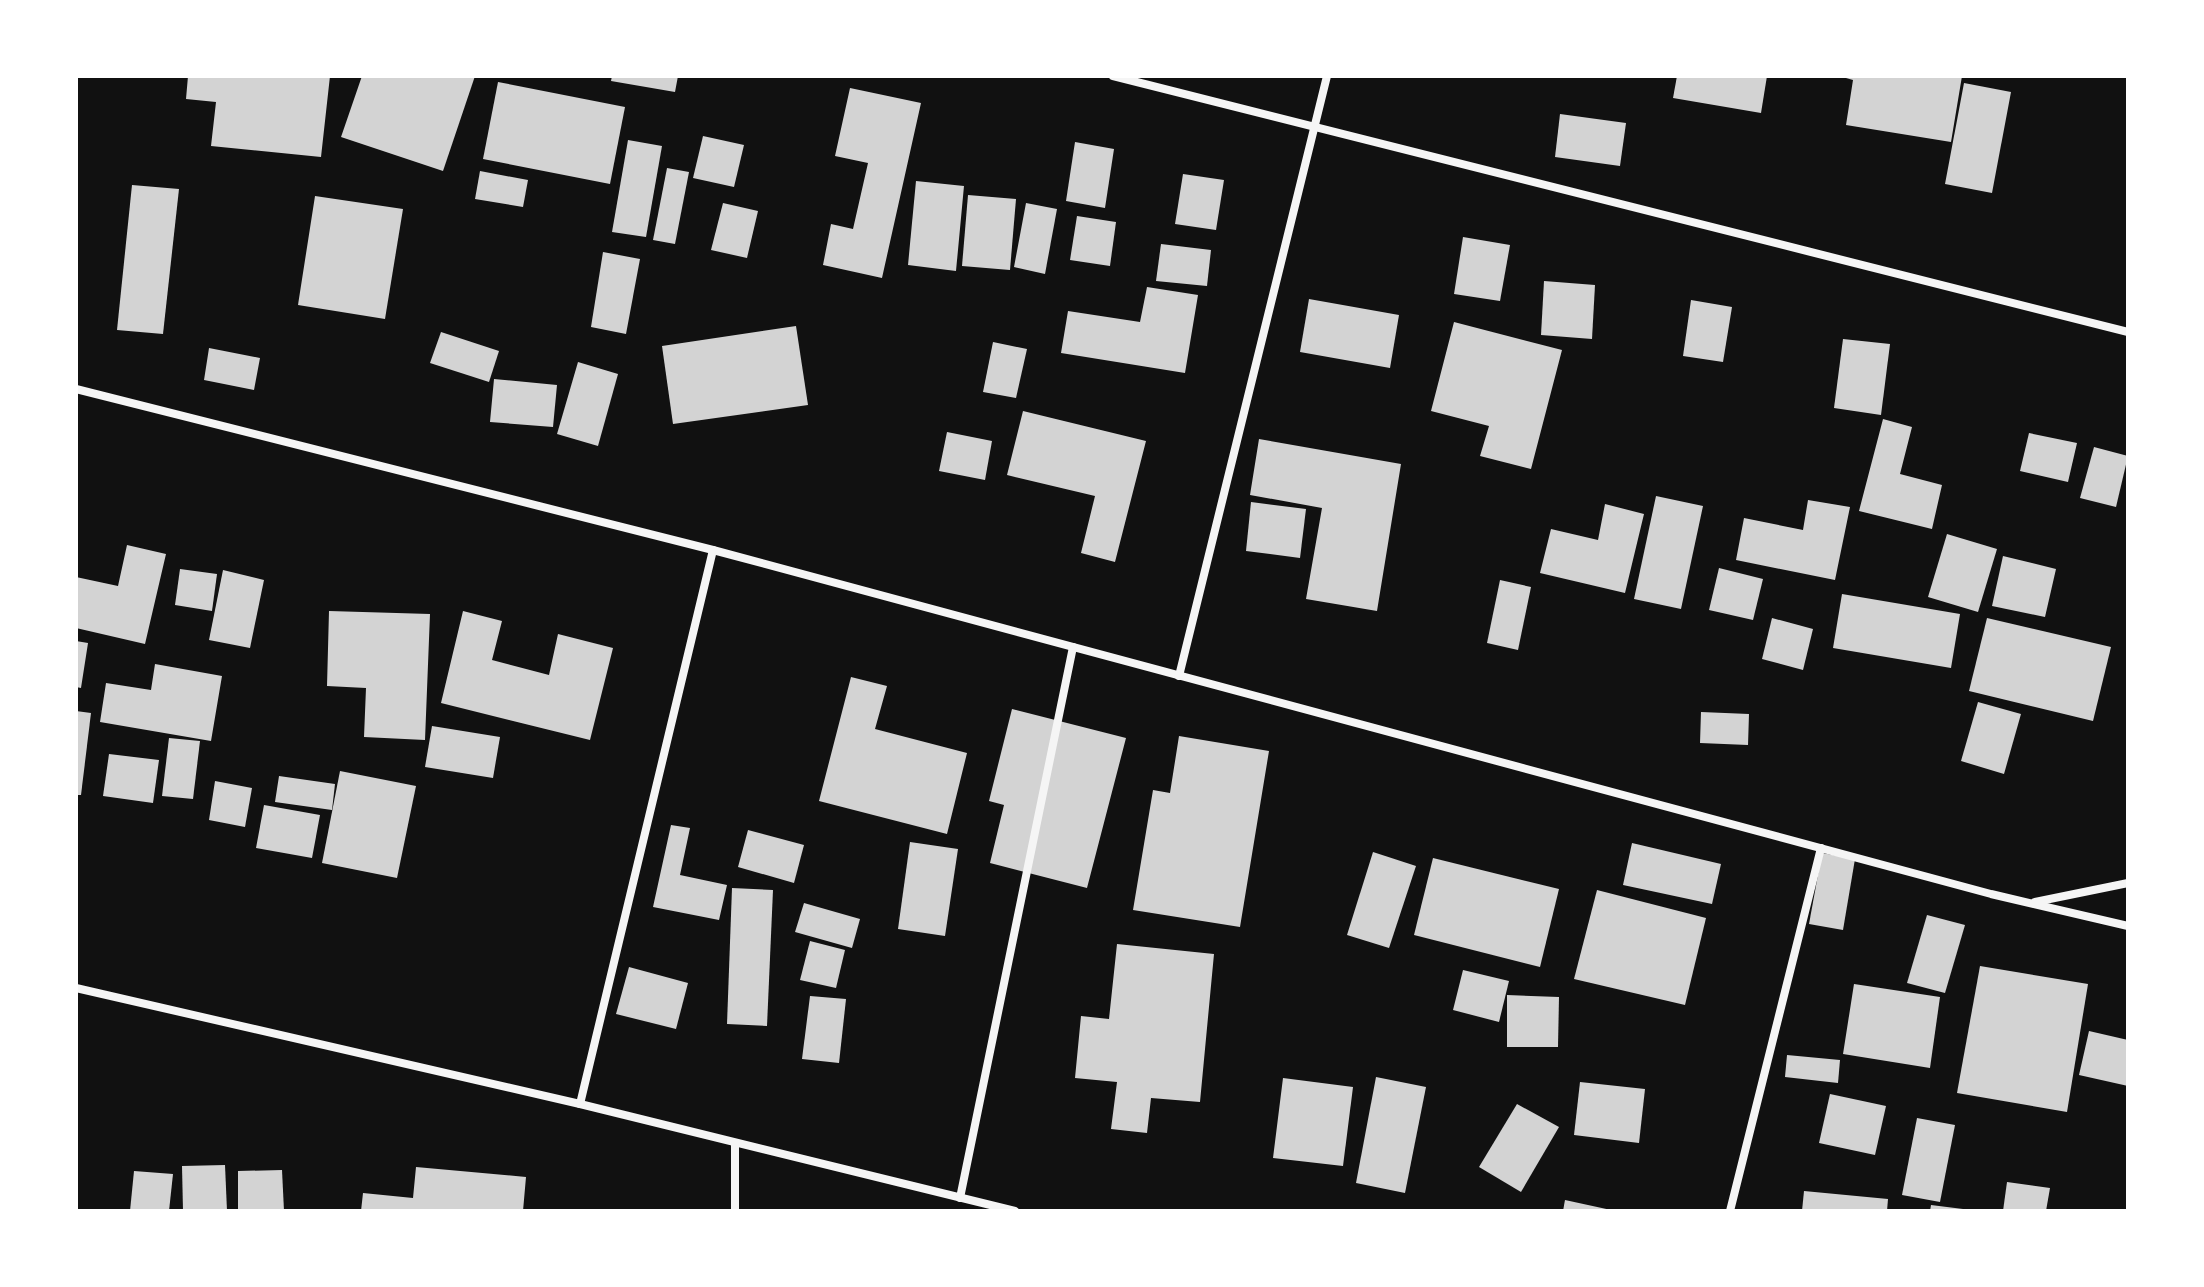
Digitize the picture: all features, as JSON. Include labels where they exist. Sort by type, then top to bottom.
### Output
[{"type":"street","points":[[1113,76],[2128,332]]},
{"type":"street","points":[[1179,676],[1327,76]]},
{"type":"street","points":[[76,389],[713,550],[1821,848],[2128,926]]},
{"type":"street","points":[[580,1104],[713,550]]},
{"type":"street","points":[[960,1198],[1073,647]]},
{"type":"street","points":[[1730,1211],[1821,848]]},
{"type":"street","points":[[2030,903],[2128,883]]},
{"type":"street","points":[[76,988],[580,1104],[1015,1211]]},
{"type":"street","points":[[735,1143],[735,1211]]},
{"type":"building","points":[[188,76],[330,76],[321,157],[211,146],[216,102],[186,99]]},
{"type":"building","points":[[362,76],[475,76],[443,171],[341,137]]},
{"type":"building","points":[[612,76],[678,76],[675,92],[611,81]]},
{"type":"building","points":[[1677,76],[1767,76],[1761,113],[1673,98]]},
{"type":"building","points":[[1839,76],[1962,76],[1951,142],[1846,125],[1853,80]]},
{"type":"building","points":[[498,82],[625,107],[610,184],[483,159]]},
{"type":"building","points":[[1964,83],[2011,92],[1992,193],[1945,184]]},
{"type":"building","points":[[850,88],[921,103],[882,278],[823,265],[831,224],[853,229],[868,163],[835,156]]},
{"type":"building","points":[[1560,114],[1626,123],[1620,166],[1555,157]]},
{"type":"building","points":[[703,136],[744,145],[734,187],[693,178]]},
{"type":"building","points":[[628,140],[662,146],[646,237],[612,232]]},
{"type":"building","points":[[1075,142],[1114,149],[1105,208],[1066,201]]},
{"type":"building","points":[[667,168],[689,172],[675,244],[653,240]]},
{"type":"building","points":[[480,171],[528,180],[523,207],[475,199]]},
{"type":"building","points":[[1183,174],[1224,180],[1216,230],[1175,224]]},
{"type":"building","points":[[916,181],[964,186],[956,271],[908,265]]},
{"type":"building","points":[[132,185],[179,189],[163,334],[117,330]]},
{"type":"building","points":[[968,195],[1016,199],[1010,270],[962,266]]},
{"type":"building","points":[[315,196],[403,209],[385,319],[298,305]]},
{"type":"building","points":[[723,203],[758,211],[747,258],[711,250]]},
{"type":"building","points":[[1026,203],[1057,209],[1045,274],[1014,267]]},
{"type":"building","points":[[1077,216],[1116,222],[1110,266],[1070,260]]},
{"type":"building","points":[[1463,237],[1510,245],[1500,301],[1454,294]]},
{"type":"building","points":[[1161,244],[1211,250],[1207,286],[1156,281]]},
{"type":"building","points":[[603,252],[640,259],[626,334],[591,327]]},
{"type":"building","points":[[1544,281],[1595,285],[1592,339],[1541,335]]},
{"type":"building","points":[[1147,287],[1198,295],[1185,373],[1061,353],[1068,311],[1140,322]]},
{"type":"building","points":[[1309,299],[1399,315],[1390,368],[1300,352]]},
{"type":"building","points":[[1691,300],[1732,307],[1723,362],[1683,356]]},
{"type":"building","points":[[1454,322],[1562,350],[1531,469],[1480,456],[1489,426],[1431,411]]},
{"type":"building","points":[[796,326],[808,405],[673,424],[662,346]]},
{"type":"building","points":[[441,332],[499,351],[489,382],[430,363]]},
{"type":"building","points":[[1843,339],[1890,344],[1881,415],[1834,408]]},
{"type":"building","points":[[993,342],[1027,349],[1016,398],[983,392]]},
{"type":"building","points":[[209,348],[260,358],[254,390],[204,380]]},
{"type":"building","points":[[578,362],[618,374],[598,446],[557,434]]},
{"type":"building","points":[[494,379],[557,385],[553,427],[490,422]]},
{"type":"building","points":[[1023,411],[1146,441],[1115,562],[1081,553],[1095,496],[1007,475]]},
{"type":"building","points":[[1883,419],[1912,427],[1900,474],[1942,485],[1932,529],[1859,511]]},
{"type":"building","points":[[947,432],[992,441],[985,480],[939,471]]},
{"type":"building","points":[[2029,433],[2077,443],[2068,482],[2020,471]]},
{"type":"building","points":[[1259,439],[1401,464],[1377,611],[1306,599],[1322,508],[1250,495]]},
{"type":"building","points":[[2094,447],[2128,456],[2116,507],[2080,498]]},
{"type":"building","points":[[1656,496],[1703,506],[1681,609],[1634,599]]},
{"type":"building","points":[[1808,500],[1850,507],[1835,580],[1736,560],[1744,518],[1803,530]]},
{"type":"building","points":[[1251,502],[1306,509],[1300,558],[1246,551]]},
{"type":"building","points":[[1605,504],[1644,514],[1625,593],[1540,573],[1551,529],[1598,540]]},
{"type":"building","points":[[1947,534],[1997,549],[1978,612],[1928,597]]},
{"type":"building","points":[[127,545],[166,554],[145,644],[76,628],[76,577],[118,586]]},
{"type":"building","points":[[2003,556],[2056,569],[2045,617],[1992,606]]},
{"type":"building","points":[[1719,568],[1763,579],[1753,620],[1709,610]]},
{"type":"building","points":[[180,569],[217,574],[212,611],[175,605]]},
{"type":"building","points":[[223,570],[264,580],[250,648],[209,640]]},
{"type":"building","points":[[1500,580],[1531,587],[1518,650],[1487,643]]},
{"type":"building","points":[[1842,594],[1960,614],[1951,668],[1833,648]]},
{"type":"building","points":[[329,611],[430,614],[425,740],[364,737],[366,688],[327,686]]},
{"type":"building","points":[[463,611],[502,621],[492,660],[549,675],[558,634],[613,648],[590,740],[441,703]]},
{"type":"building","points":[[1772,618],[1813,629],[1803,670],[1762,659]]},
{"type":"building","points":[[1987,618],[2111,647],[2093,721],[1969,691]]},
{"type":"building","points":[[76,641],[88,643],[81,688],[76,687]]},
{"type":"building","points":[[155,664],[222,676],[211,741],[100,722],[106,683],[151,690]]},
{"type":"building","points":[[851,677],[887,686],[875,729],[967,753],[947,834],[819,801]]},
{"type":"building","points":[[1978,702],[2021,714],[2004,774],[1961,761]]},
{"type":"building","points":[[1012,709],[1126,738],[1087,888],[990,863],[1004,805],[989,801]]},
{"type":"building","points":[[76,711],[91,713],[81,795],[76,795]]},
{"type":"building","points":[[1701,712],[1749,714],[1748,745],[1700,743]]},
{"type":"building","points":[[432,726],[500,737],[493,778],[425,767]]},
{"type":"building","points":[[1179,736],[1269,751],[1240,927],[1133,910],[1153,790],[1170,793]]},
{"type":"building","points":[[169,738],[200,741],[193,799],[162,796]]},
{"type":"building","points":[[109,754],[159,760],[153,803],[103,796]]},
{"type":"building","points":[[340,771],[416,786],[397,878],[322,863]]},
{"type":"building","points":[[279,776],[335,784],[332,810],[275,802]]},
{"type":"building","points":[[215,781],[252,788],[245,827],[209,820]]},
{"type":"building","points":[[264,805],[320,815],[312,858],[256,848]]},
{"type":"building","points":[[671,825],[690,828],[680,875],[727,885],[719,920],[653,907]]},
{"type":"building","points":[[748,830],[804,845],[794,883],[738,867]]},
{"type":"building","points":[[910,842],[958,849],[945,936],[898,929]]},
{"type":"building","points":[[1632,843],[1721,864],[1712,904],[1623,885]]},
{"type":"building","points":[[1373,852],[1416,866],[1389,948],[1347,935]]},
{"type":"building","points":[[1822,853],[1855,859],[1843,930],[1809,924]]},
{"type":"building","points":[[1433,858],[1559,889],[1540,967],[1414,935]]},
{"type":"building","points":[[732,888],[773,890],[767,1026],[727,1024]]},
{"type":"building","points":[[1597,890],[1706,918],[1685,1005],[1574,979]]},
{"type":"building","points":[[804,903],[860,919],[852,948],[795,932]]},
{"type":"building","points":[[1927,915],[1965,925],[1945,993],[1907,983]]},
{"type":"building","points":[[810,941],[845,950],[836,988],[800,980]]},
{"type":"building","points":[[1117,944],[1214,954],[1200,1102],[1151,1098],[1147,1133],[1111,1129],[1117,1082],[1075,1078],[1081,1016],[1109,1019]]},
{"type":"building","points":[[1980,966],[2088,984],[2067,1112],[1957,1093]]},
{"type":"building","points":[[629,967],[688,983],[676,1029],[616,1014]]},
{"type":"building","points":[[1463,970],[1509,981],[1499,1022],[1453,1010]]},
{"type":"building","points":[[1854,984],[1940,997],[1930,1068],[1843,1054]]},
{"type":"building","points":[[1507,995],[1559,997],[1558,1047],[1507,1047]]},
{"type":"building","points":[[810,996],[846,999],[839,1063],[802,1059]]},
{"type":"building","points":[[2089,1031],[2128,1040],[2128,1086],[2079,1075]]},
{"type":"building","points":[[1787,1055],[1840,1060],[1838,1083],[1785,1077]]},
{"type":"building","points":[[1376,1077],[1426,1087],[1405,1193],[1356,1183]]},
{"type":"building","points":[[1283,1078],[1353,1087],[1343,1166],[1273,1158]]},
{"type":"building","points":[[1580,1082],[1645,1089],[1639,1143],[1574,1135]]},
{"type":"building","points":[[1830,1094],[1886,1106],[1875,1155],[1819,1143]]},
{"type":"building","points":[[1517,1104],[1559,1127],[1521,1192],[1479,1167]]},
{"type":"building","points":[[1917,1118],[1955,1125],[1940,1202],[1902,1195]]},
{"type":"building","points":[[225,1165],[227,1211],[183,1211],[182,1166]]},
{"type":"building","points":[[416,1167],[526,1177],[523,1211],[361,1211],[363,1193],[413,1198]]},
{"type":"building","points":[[282,1170],[284,1211],[238,1211],[238,1171]]},
{"type":"building","points":[[134,1171],[173,1174],[169,1211],[130,1211]]},
{"type":"building","points":[[2007,1182],[2050,1188],[2046,1211],[2003,1211]]},
{"type":"building","points":[[1804,1191],[1888,1199],[1887,1211],[1802,1211]]},
{"type":"building","points":[[1565,1200],[1611,1210],[1611,1211],[1563,1211]]},
{"type":"building","points":[[1931,1205],[1963,1209],[1963,1211],[1930,1211]]}]
